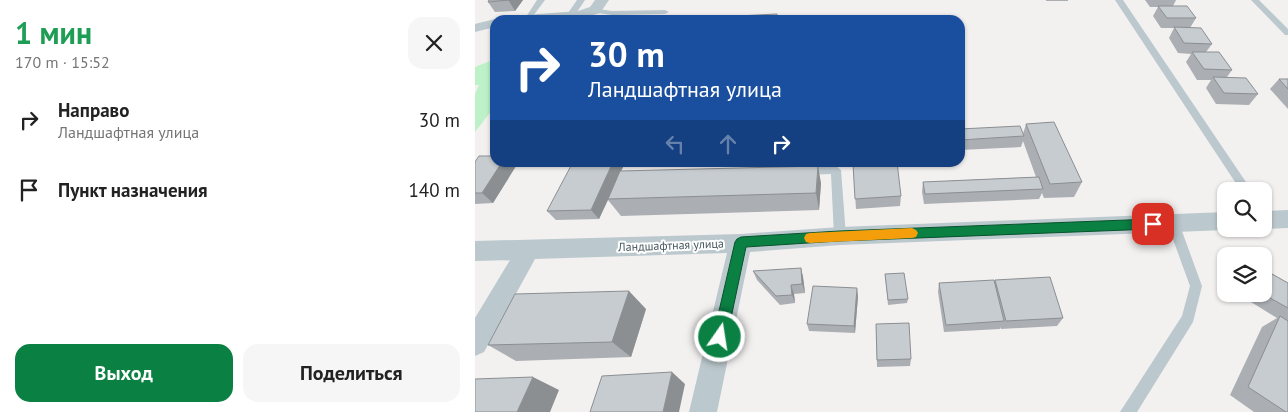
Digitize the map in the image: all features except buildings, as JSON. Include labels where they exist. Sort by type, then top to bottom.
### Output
[{"type":"street","points":[[573,15],[599,5]]},
{"type":"street","points":[[475,28],[490,24]]},
{"type":"street","points":[[1272,219],[1288,218]]},
{"type":"street","name":"Ландшафтная улица","points":[[475,251],[741,242],[839,236],[1217,221]]},
{"type":"street","points":[[703,412],[741,242]]},
{"type":"street","points":[[475,343],[528,250]]},
{"type":"lane","points":[[524,15],[541,0]]},
{"type":"lane","points":[[571,15],[581,0]]},
{"type":"lane","points":[[1119,0],[1241,182]]},
{"type":"lane","points":[[1255,0],[1288,33]]},
{"type":"lane","points":[[599,5],[612,13],[665,12]]},
{"type":"lane","points":[[796,172],[836,170],[839,236]]},
{"type":"lane","points":[[1128,412],[1188,318],[1196,286],[1173,223]]},
{"type":"green space","points":[[490,61],[490,112],[475,132],[475,94],[479,85],[475,85],[475,67]]},
{"type":"slow traffic","points":[[810,238],[912,233]]},
{"type":"route","points":[[720,337],[741,242],[839,236],[1153,224]]}]
